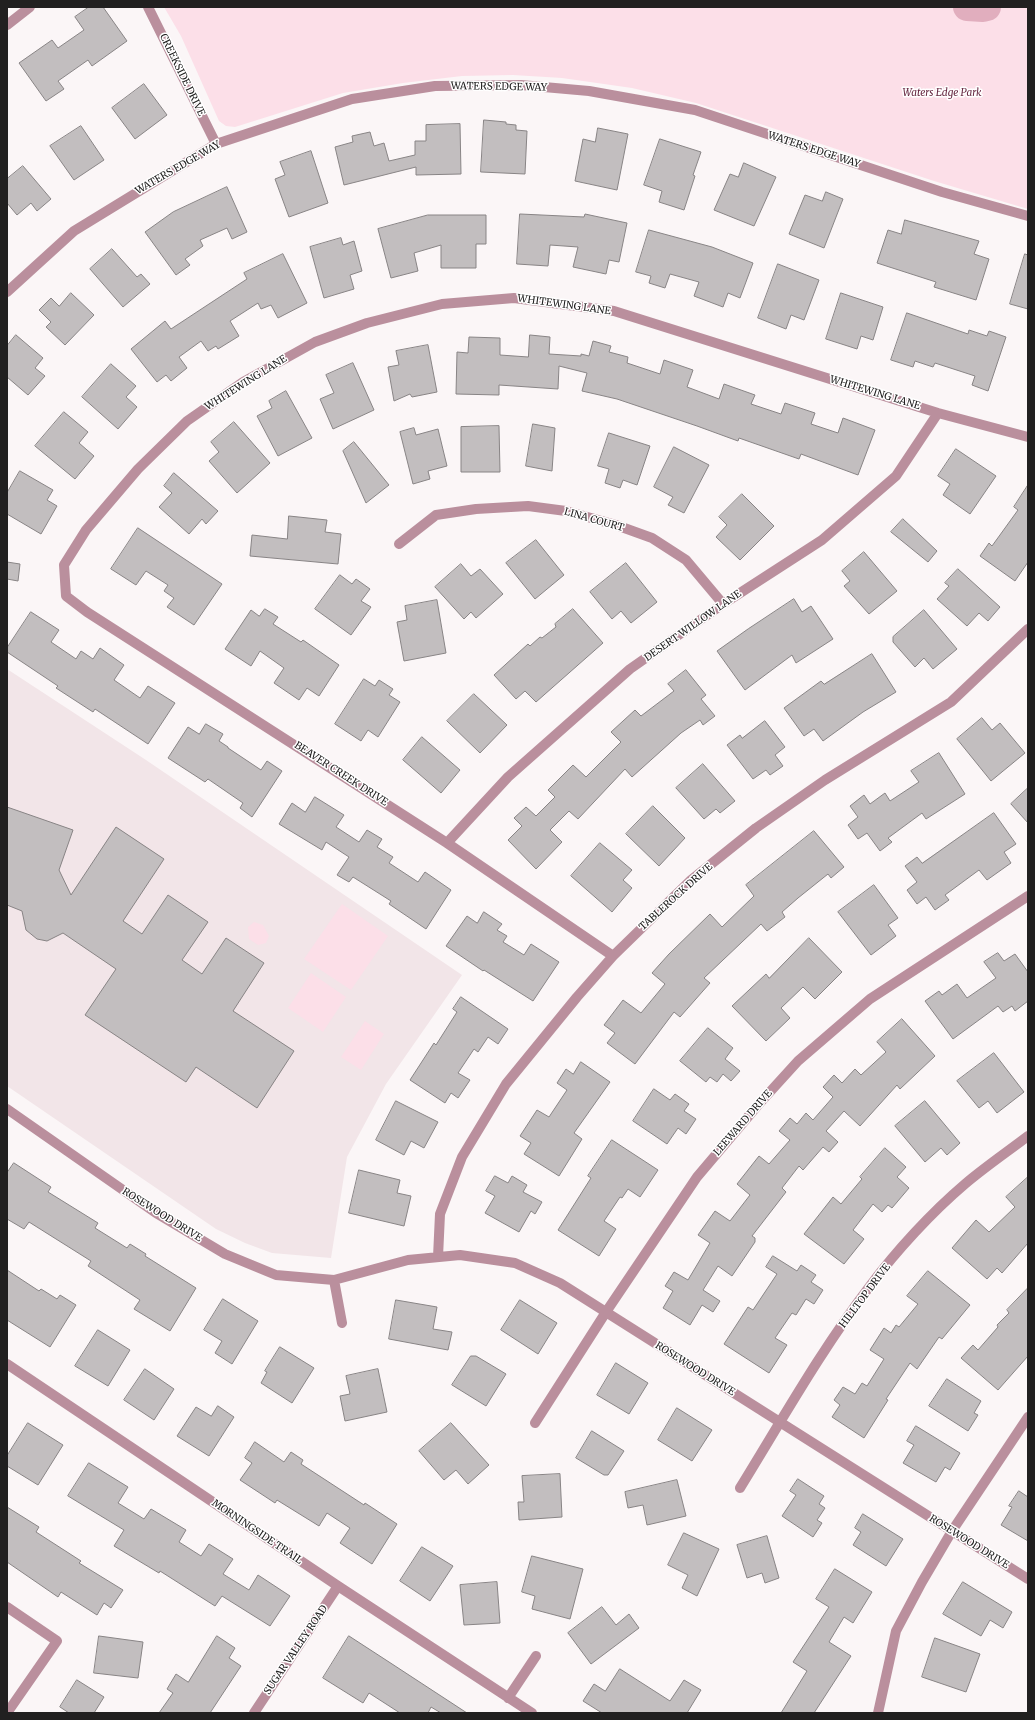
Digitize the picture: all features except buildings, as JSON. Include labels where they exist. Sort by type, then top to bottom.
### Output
[{"type":"street","points":[[7,25],[30,7]]},
{"type":"street","name":"CREEKSIDE DRIVE","points":[[148,7],[216,144]]},
{"type":"street","name":"WATERS EDGE WAY","points":[[7,292],[74,231],[216,144],[352,99],[435,86],[521,85],[589,91],[695,110],[942,192],[1028,216]]},
{"type":"street","name":"WHITEWING LANE","points":[[66,596],[64,565],[86,530],[138,469],[187,421],[244,382],[315,342],[367,323],[442,304],[514,298],[614,311],[938,413],[1028,436]]},
{"type":"street","name":"DESERT WILLOW LANE","points":[[447,842],[508,777],[630,670],[723,604],[822,540],[896,476],[938,413]]},
{"type":"street","name":"LINA COURT","points":[[399,544],[436,515],[476,509],[528,506],[566,511],[616,525],[652,538],[686,560],[723,604]]},
{"type":"street","name":"BEAVER CREEK DRIVE","points":[[66,596],[87,612],[447,842],[613,956]]},
{"type":"street","name":"TABLEROCK DRIVE","points":[[438,1257],[440,1214],[462,1157],[506,1084],[577,997],[613,956],[690,881],[756,828],[825,780],[951,702],[1028,629]]},
{"type":"street","name":"LEEWARD DRIVE","points":[[535,1423],[606,1312],[697,1177],[758,1105],[798,1061],[870,999],[1028,896]]},
{"type":"street","name":"ROSEWOOD DRIVE","points":[[7,1109],[156,1213],[226,1254],[276,1275],[334,1280],[408,1260],[460,1255],[515,1263],[560,1283],[1028,1579]]},
{"type":"street","name":"HILLTOP DRIVE","points":[[740,1488],[781,1423],[814,1365],[870,1285],[898,1252],[965,1184],[1028,1136]]},
{"type":"street","points":[[334,1280],[342,1323]]},
{"type":"street","name":"MORNINGSIDE TRAIL","points":[[7,1364],[338,1586],[532,1713]]},
{"type":"street","points":[[878,1713],[896,1631],[952,1531],[1028,1417]]},
{"type":"street","name":"SUGAR VALLEY ROAD","points":[[254,1713],[338,1586]]},
{"type":"street","points":[[7,1607],[57,1641],[7,1713]]},
{"type":"street","points":[[508,1698],[536,1656]]},
{"type":"shaded area","points":[[7,669],[146,760],[462,975],[386,1084],[347,1157],[331,1258],[272,1253],[245,1243],[216,1229],[7,1086]]},
{"type":"green space","name":"Waters Edge Park","points":[[164,7],[1028,7],[1028,209],[934,181],[696,103],[632,88],[562,78],[513,75],[462,76],[403,83],[343,93],[235,127],[226,126],[219,121],[181,36]]},
{"type":"green space","points":[[342,904],[388,936],[351,990],[304,959]]},
{"type":"green space","points":[[254,922],[263,925],[269,936],[266,943],[258,945],[249,939],[248,927]]},
{"type":"green space","points":[[311,973],[346,997],[323,1032],[288,1008]]},
{"type":"green space","points":[[365,1021],[384,1034],[361,1070],[341,1057]]},
{"type":"waterway","points":[[967,7],[987,7]]}]
